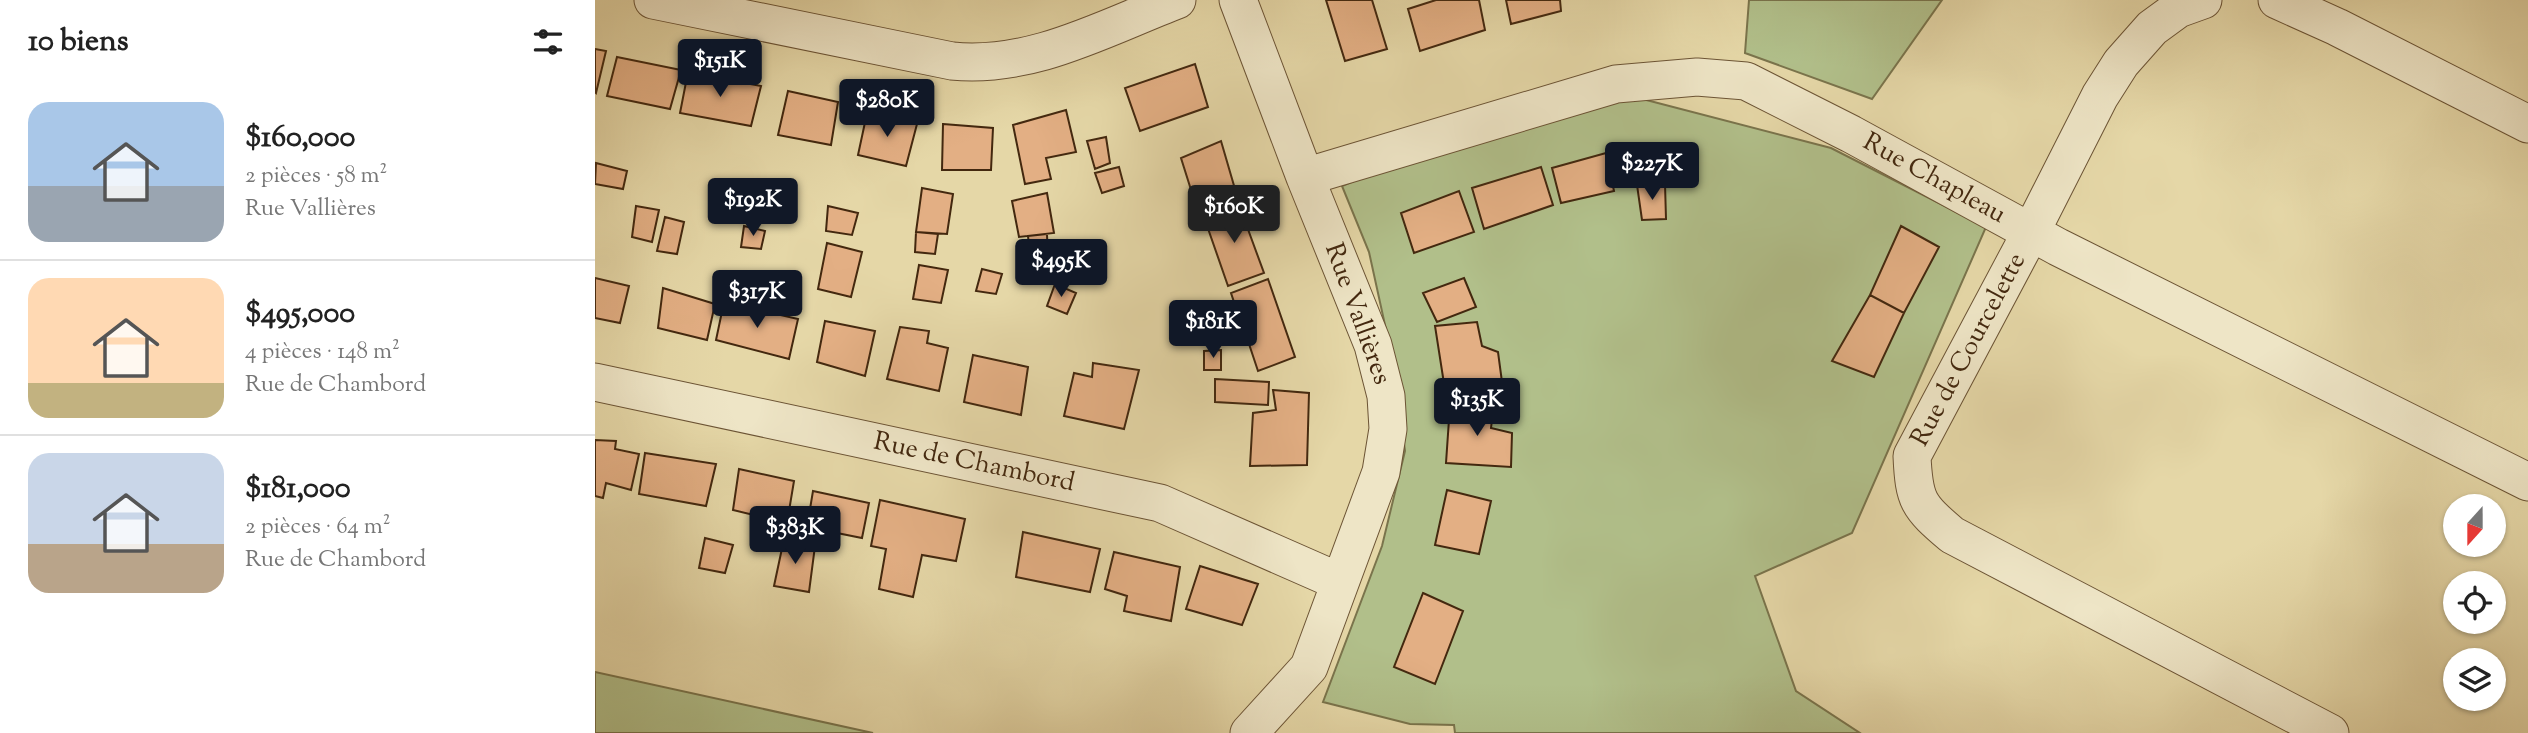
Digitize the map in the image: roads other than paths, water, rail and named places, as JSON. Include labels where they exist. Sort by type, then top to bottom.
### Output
[{"type":"street","points":[[653,0],[969,63],[1027,57],[1057,49],[1177,0]]},
{"type":"street","name":"Rue Vallières","points":[[1238,0],[1305,177],[1373,345],[1386,396],[1388,429],[1381,472],[1309,667],[1249,733]]},
{"type":"street","name":"Rue de Courcelette","points":[[2203,0],[2178,9],[2152,28],[2121,63],[2100,96],[1912,456],[1914,489],[1924,511],[1952,535],[2330,733]]},
{"type":"street","points":[[2277,0],[2337,27],[2528,124]]},
{"type":"street","name":"Rue Chapleau","points":[[1305,177],[1616,84],[1697,77],[1746,81],[1793,103],[2031,232],[2528,482]]},
{"type":"street","name":"Rue de Chambord","points":[[595,382],[1160,503],[1341,582]]}]
